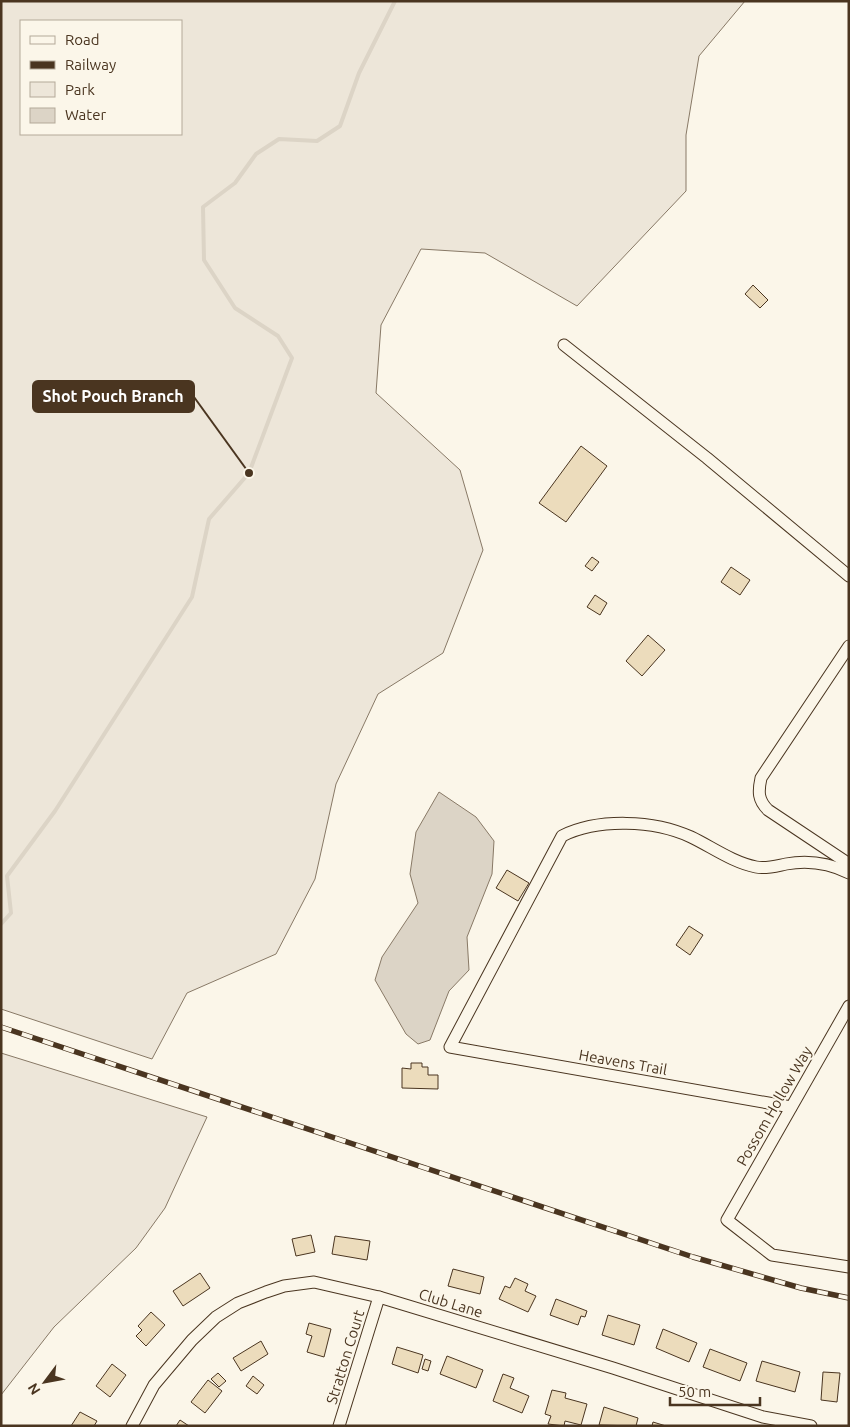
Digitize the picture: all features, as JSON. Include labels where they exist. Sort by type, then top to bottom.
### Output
[{"type":"street","points":[[564,345],[708,458],[849,576]]},
{"type":"street","points":[[849,646],[761,778],[758,794],[760,801],[768,810],[849,864]]},
{"type":"street","name":"Heavens Trail","points":[[791,1107],[450,1047],[562,836],[571,831],[602,823],[662,827],[690,836],[725,855],[752,866],[772,867],[810,862],[829,864],[849,873]]},
{"type":"street","name":"Possom Hollow Way","points":[[849,1006],[726,1220],[772,1255],[849,1267]]},
{"type":"street","name":"Club Lane","points":[[132,1426],[154,1386],[186,1346],[216,1317],[238,1303],[284,1286],[314,1282],[380,1297],[613,1368],[763,1417],[811,1426]]},
{"type":"street","name":"Stratton Court","points":[[339,1426],[380,1297]]},
{"type":"green space","points":[[1,1],[745,1],[699,56],[686,135],[686,191],[577,306],[485,253],[421,249],[381,325],[376,393],[460,470],[483,550],[443,653],[378,694],[336,784],[315,879],[276,954],[187,993],[152,1059],[1,1009]]},
{"type":"green space","points":[[1,1053],[207,1117],[165,1208],[136,1248],[54,1327],[1,1395]]},
{"type":"water","points":[[439,792],[476,817],[494,841],[492,874],[467,937],[469,970],[449,991],[430,1040],[418,1044],[406,1034],[375,980],[382,957],[418,903],[410,874],[416,832]]},
{"type":"building","points":[[753,285],[768,300],[760,308],[745,294]]},
{"type":"building","points":[[581,446],[607,466],[566,522],[539,503]]},
{"type":"building","points":[[592,557],[599,562],[592,571],[585,566]]},
{"type":"building","points":[[731,567],[750,580],[740,595],[721,582]]},
{"type":"building","points":[[595,595],[607,603],[600,615],[587,607]]},
{"type":"building","points":[[648,635],[665,650],[642,676],[626,661]]},
{"type":"building","points":[[507,870],[529,883],[518,901],[496,888]]},
{"type":"building","points":[[689,926],[703,935],[690,955],[676,945]]},
{"type":"building","points":[[411,1063],[422,1063],[422,1067],[428,1067],[428,1075],[438,1075],[438,1089],[402,1088],[402,1068],[411,1069]]},
{"type":"building","points":[[311,1235],[315,1252],[296,1256],[292,1239]]},
{"type":"building","points":[[335,1236],[370,1241],[367,1260],[332,1254]]},
{"type":"building","points":[[453,1269],[484,1277],[480,1294],[448,1286]]},
{"type":"building","points":[[200,1273],[210,1288],[183,1306],[173,1291]]},
{"type":"building","points":[[515,1278],[528,1284],[525,1291],[536,1296],[528,1312],[499,1299],[505,1286],[510,1288]]},
{"type":"building","points":[[556,1299],[587,1311],[585,1317],[581,1316],[578,1325],[550,1315]]},
{"type":"building","points":[[151,1312],[165,1325],[146,1346],[136,1336],[142,1330],[138,1326]]},
{"type":"building","points":[[608,1315],[640,1325],[634,1345],[602,1335]]},
{"type":"building","points":[[309,1323],[331,1329],[324,1357],[307,1352],[312,1336],[306,1334]]},
{"type":"building","points":[[663,1329],[697,1343],[689,1362],[656,1348]]},
{"type":"building","points":[[261,1341],[268,1354],[241,1371],[233,1358]]},
{"type":"building","points":[[397,1347],[423,1355],[418,1373],[392,1364]]},
{"type":"building","points":[[710,1349],[747,1363],[740,1381],[703,1367]]},
{"type":"building","points":[[447,1356],[483,1370],[476,1388],[440,1374]]},
{"type":"building","points":[[425,1359],[431,1361],[428,1371],[422,1369]]},
{"type":"building","points":[[762,1361],[800,1372],[795,1392],[756,1381]]},
{"type":"building","points":[[112,1364],[126,1375],[110,1397],[96,1386]]},
{"type":"building","points":[[823,1372],[840,1373],[837,1402],[821,1400]]},
{"type":"building","points":[[218,1373],[226,1381],[219,1387],[211,1379]]},
{"type":"building","points":[[503,1374],[514,1378],[510,1388],[529,1396],[522,1413],[493,1401]]},
{"type":"building","points":[[253,1376],[264,1385],[257,1394],[246,1386]]},
{"type":"building","points":[[208,1380],[222,1391],[205,1413],[191,1402]]},
{"type":"building","points":[[552,1390],[566,1393],[565,1398],[587,1404],[581,1425],[565,1421],[564,1426],[548,1424],[551,1416],[545,1414]]},
{"type":"building","points":[[604,1407],[638,1418],[636,1426],[599,1425]]},
{"type":"building","points":[[80,1412],[97,1421],[94,1426],[71,1426]]},
{"type":"building","points":[[180,1420],[189,1426],[176,1426]]},
{"type":"building","points":[[653,1422],[666,1426],[652,1426]]},
{"type":"waterway","points":[[1,924],[11,913],[7,876],[55,811],[192,597],[209,519],[249,473],[292,358],[278,336],[235,308],[204,260],[203,207],[235,183],[256,154],[279,139],[317,141],[340,126],[359,73],[395,1]]},
{"type":"railway","points":[[1,1027],[693,1257],[801,1288],[849,1298]]},
{"type":"place","name":"Shot Pouch Branch","points":[[249,473]]}]
